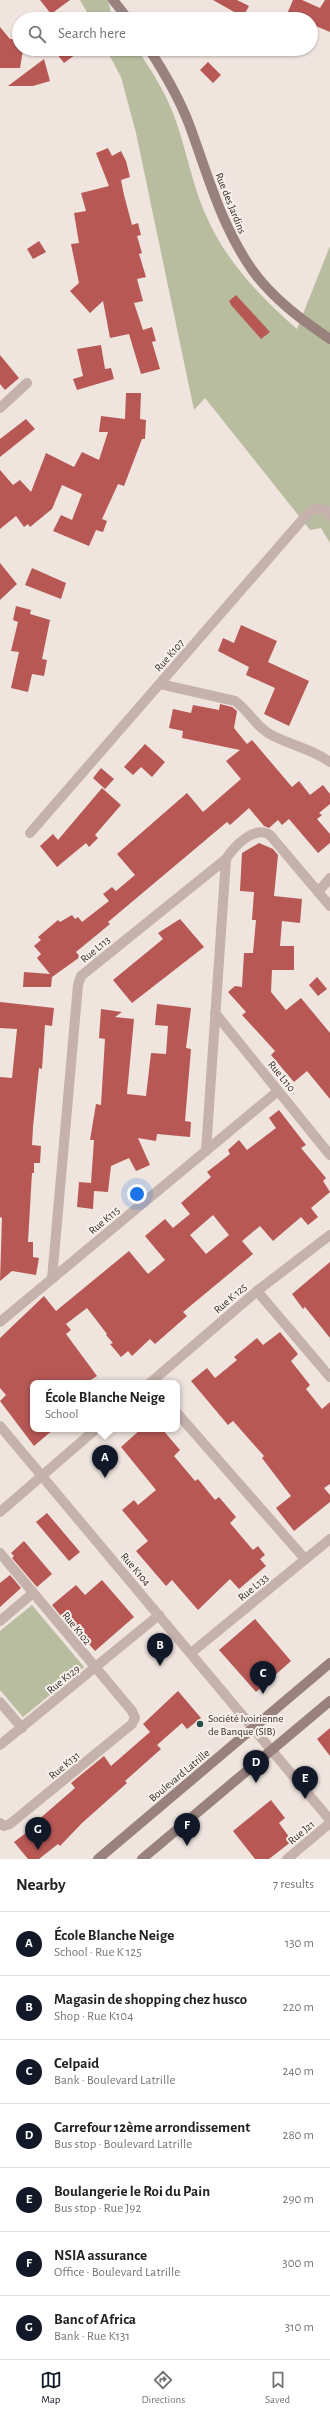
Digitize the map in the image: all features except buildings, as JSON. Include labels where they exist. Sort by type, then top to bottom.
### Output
[{"type":"main road","points":[[113,0],[122,12]]},
{"type":"main road","name":"Rue des Jardins","points":[[153,56],[174,91],[189,123],[217,205],[234,242],[254,272],[276,298],[304,322],[330,339]]},
{"type":"main road","name":"Boulevard Latrille","points":[[98,1859],[330,1662]]},
{"type":"main road","points":[[142,1859],[330,1701]]},
{"type":"street","points":[[0,408],[27,383]]},
{"type":"street","name":"Rue K107","points":[[30,833],[309,512],[318,508],[327,511],[330,516]]},
{"type":"street","points":[[160,684],[235,701],[244,707],[268,733],[321,755],[330,762]]},
{"type":"street","name":"Rue L113","points":[[52,1279],[80,980],[89,969],[226,859],[232,848],[258,831],[264,831],[270,835],[330,906]]},
{"type":"street","points":[[206,1151],[226,859]]},
{"type":"street","points":[[318,892],[330,878]]},
{"type":"street","name":"Rue L110","points":[[215,1013],[330,1155]]},
{"type":"street","name":"Rue K115","points":[[0,1322],[278,1091]]},
{"type":"street","name":"Rue K 125","points":[[153,1380],[257,1291],[330,1235]]},
{"type":"street","points":[[257,1291],[330,1377]]},
{"type":"street","points":[[180,1416],[304,1559]]},
{"type":"street","name":"Rue K104","points":[[0,1426],[330,1820]]},
{"type":"street","points":[[0,1512],[92,1432]]},
{"type":"street","name":"Rue L133","points":[[191,1653],[330,1539]]},
{"type":"street","name":"Rue K102","points":[[0,1554],[132,1712],[135,1718]]},
{"type":"street","points":[[0,1621],[33,1593]]},
{"type":"street","name":"Rue K129","points":[[0,1745],[159,1615]]},
{"type":"street","points":[[0,1702],[22,1728]]},
{"type":"street","name":"Rue K131","points":[[2,1824],[10,1824],[132,1724],[135,1718]]},
{"type":"street","name":"Rue J21","points":[[288,1859],[330,1823]]},
{"type":"green space","points":[[80,0],[108,0],[111,12],[87,12]]},
{"type":"green space","points":[[110,56],[142,56],[159,84],[172,111],[180,132],[204,211],[221,245],[243,275],[269,303],[297,329],[330,246],[330,543],[321,528],[310,530],[205,398],[194,410],[136,133],[121,77]]},
{"type":"green space","points":[[32,1605],[84,1667],[23,1717],[0,1690],[0,1631]]},
{"type":"place","name":"École Blanche Neige","points":[[105,1478]]},
{"type":"place","name":"Magasin de shopping chez husco","points":[[160,1666]]},
{"type":"place","name":"Celpaid","points":[[263,1694]]},
{"type":"place","name":"Société Ivoirienne de Banque (SIB)","points":[[200,1724]]},
{"type":"place","name":"Carrefour 12ème arrondissement","points":[[256,1783]]},
{"type":"place","name":"Boulangerie le Roi du Pain","points":[[305,1799]]},
{"type":"place","name":"NSIA assurance","points":[[187,1846]]},
{"type":"place","name":"Banc of Africa","points":[[38,1850]]}]
